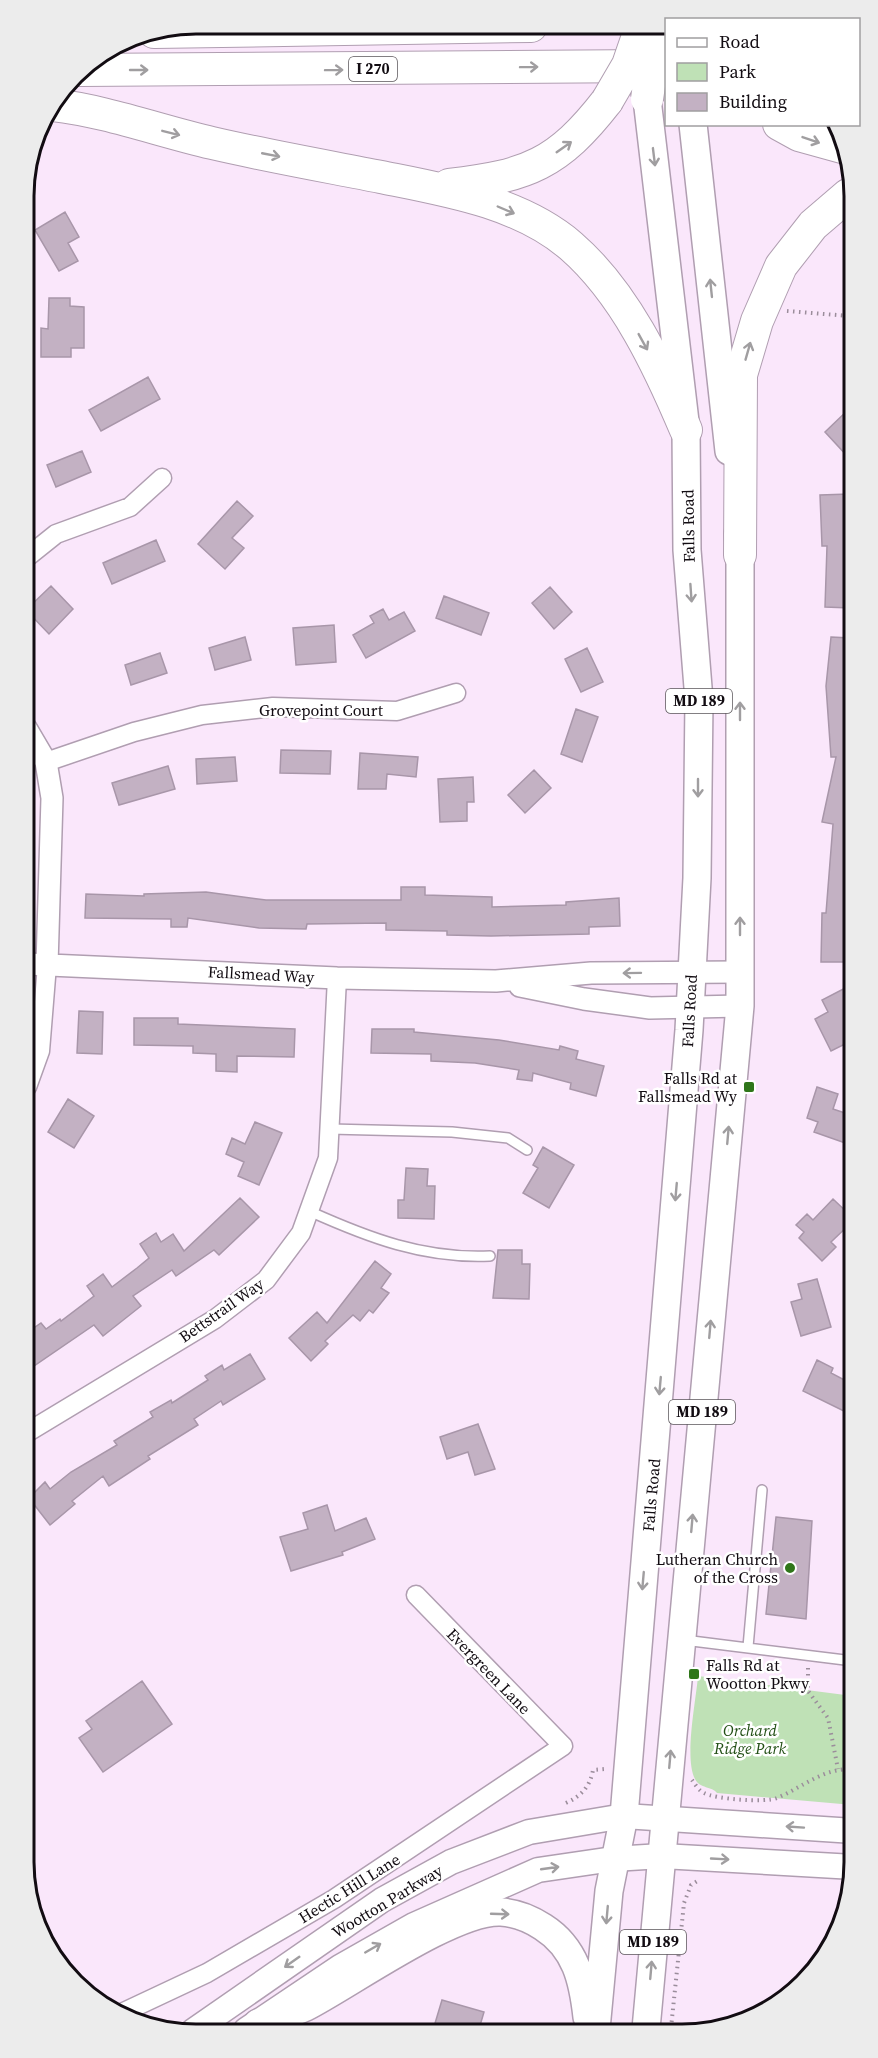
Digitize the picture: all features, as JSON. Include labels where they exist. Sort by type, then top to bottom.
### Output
[{"type":"highway","name":"I 270","points":[[96,70],[277,70],[652,38]]},
{"type":"highway","points":[[647,99],[652,38]]},
{"type":"highway","points":[[430,187],[495,180],[537,166],[578,137],[607,101],[628,65],[652,38]]},
{"type":"highway","points":[[61,107],[213,143],[480,199],[530,220],[571,246],[611,290],[642,339],[667,386],[686,430]]},
{"type":"highway","points":[[783,126],[799,135],[835,145]]},
{"type":"highway","points":[[740,555],[741,375],[757,321],[781,266],[813,225],[844,198]]},
{"type":"main road","name":"Falls Road","points":[[597,2023],[614,1859],[624,1816],[691,1008],[697,878],[699,700],[687,550],[686,430],[647,99]]},
{"type":"main road","name":"MD 189","points":[[647,2023],[740,1006],[740,555],[693,126]]},
{"type":"main road","name":"Wootton Parkway","points":[[205,2023],[382,1900],[451,1862],[529,1832],[624,1816],[843,1830]]},
{"type":"main road","name":"Wootton Parkway","points":[[258,2023],[340,1967],[414,1925],[538,1870],[614,1859],[662,1856],[843,1866]]},
{"type":"main road","points":[[263,2023],[303,2008],[446,1928],[480,1914],[500,1912],[528,1918],[539,1924],[549,1931],[568,1952],[577,1965],[584,1985],[587,2023]]},
{"type":"street","points":[[35,551],[56,534],[129,507],[162,478]]},
{"type":"street","name":"Grovepoint Court","points":[[46,762],[134,732],[202,715],[273,707],[397,711],[456,693]]},
{"type":"street","points":[[34,1066],[40,1051],[37,964],[52,798],[46,762],[35,743]]},
{"type":"street","name":"Fallsmead Way","points":[[37,964],[338,978],[496,981],[591,973],[740,972]]},
{"type":"street","name":"Bettstrail Way","points":[[34,1428],[215,1319],[266,1280],[301,1233],[328,1158],[338,978]]},
{"type":"street","name":"Fallsmead Way","points":[[496,981],[584,999],[661,1009],[740,1006]]},
{"type":"street","name":"Evergreen Lane","points":[[416,1595],[563,1746]]},
{"type":"street","name":"Hectic Hill Lane","points":[[130,2009],[207,1973],[334,1899],[563,1746]]},
{"type":"lane","points":[[330,1129],[452,1132],[508,1138],[527,1150]]},
{"type":"lane","points":[[309,1211],[390,1245],[462,1257],[490,1256]]},
{"type":"lane","points":[[748,1647],[762,1490]]},
{"type":"lane","points":[[681,1640],[843,1660]]},
{"type":"path","points":[[778,310],[844,316]]},
{"type":"path","points":[[808,1655],[808,1691],[828,1718],[838,1769]]},
{"type":"path","points":[[709,1821],[710,1796]]},
{"type":"path","points":[[672,2023],[684,1903],[691,1885],[712,1874],[712,1858]]},
{"type":"green space","name":"Orchard Ridge Park","points":[[698,1676],[843,1695],[843,1804],[717,1793],[695,1779],[691,1758]]},
{"type":"building","points":[[65,212],[79,237],[68,243],[78,261],[59,271],[35,230]]},
{"type":"building","points":[[49,298],[70,298],[70,306],[84,307],[84,348],[71,348],[71,357],[41,357],[41,328],[48,329]]},
{"type":"building","points":[[148,377],[160,399],[101,431],[89,410]]},
{"type":"building","points":[[844,414],[844,452],[825,432]]},
{"type":"building","points":[[82,451],[91,472],[56,487],[47,465]]},
{"type":"building","points":[[844,494],[844,608],[825,607],[827,546],[822,546],[820,495]]},
{"type":"building","points":[[237,501],[253,516],[232,538],[244,548],[225,569],[198,544]]},
{"type":"building","points":[[156,540],[165,561],[112,584],[103,563]]},
{"type":"building","points":[[51,586],[73,609],[49,634],[35,619],[35,602]]},
{"type":"building","points":[[550,587],[572,612],[554,629],[532,603]]},
{"type":"building","points":[[444,596],[489,613],[481,635],[436,618]]},
{"type":"building","points":[[383,609],[389,620],[404,612],[415,631],[366,658],[353,635],[374,623],[370,616]]},
{"type":"building","points":[[334,625],[336,662],[296,665],[293,628]]},
{"type":"building","points":[[245,637],[251,660],[215,670],[209,648]]},
{"type":"building","points":[[831,637],[844,638],[844,962],[821,962],[822,913],[826,913],[833,824],[822,822],[836,757],[831,757],[826,686]]},
{"type":"building","points":[[587,648],[603,682],[581,692],[565,659]]},
{"type":"building","points":[[160,653],[167,673],[131,685],[125,665]]},
{"type":"building","points":[[576,709],[598,717],[582,762],[561,754]]},
{"type":"building","points":[[281,750],[331,751],[330,774],[280,773]]},
{"type":"building","points":[[360,753],[418,757],[416,777],[387,774],[386,789],[358,789]]},
{"type":"building","points":[[235,757],[237,781],[197,784],[196,759]]},
{"type":"building","points":[[168,766],[175,789],[119,805],[112,783]]},
{"type":"building","points":[[534,770],[551,788],[525,813],[508,795]]},
{"type":"building","points":[[473,777],[474,802],[467,802],[467,821],[440,822],[438,779]]},
{"type":"building","points":[[401,887],[425,887],[425,895],[492,897],[492,907],[566,905],[566,902],[619,898],[620,926],[589,927],[589,934],[491,936],[447,935],[447,931],[386,930],[386,923],[307,924],[306,929],[259,928],[188,918],[187,927],[171,927],[171,919],[85,918],[86,894],[144,896],[144,894],[206,892],[266,900],[401,900]]},
{"type":"building","points":[[844,989],[843,1045],[831,1051],[815,1019],[828,1012],[822,1000]]},
{"type":"building","points":[[79,1011],[103,1012],[102,1054],[77,1053]]},
{"type":"building","points":[[134,1018],[178,1018],[178,1024],[295,1029],[294,1057],[237,1056],[237,1072],[216,1071],[216,1054],[193,1053],[193,1046],[134,1045]]},
{"type":"building","points":[[372,1029],[414,1029],[414,1032],[499,1040],[559,1050],[560,1046],[578,1051],[576,1059],[604,1066],[596,1096],[570,1089],[571,1083],[533,1073],[532,1081],[517,1079],[519,1070],[475,1063],[431,1061],[431,1054],[371,1053]]},
{"type":"building","points":[[817,1087],[838,1094],[833,1109],[843,1112],[843,1142],[814,1132],[818,1122],[807,1118]]},
{"type":"building","points":[[68,1099],[94,1116],[74,1148],[48,1132]]},
{"type":"building","points":[[255,1122],[282,1133],[259,1185],[238,1176],[244,1162],[226,1154],[232,1138],[245,1144]]},
{"type":"building","points":[[543,1147],[574,1165],[549,1208],[523,1193],[538,1168],[533,1165]]},
{"type":"building","points":[[406,1168],[428,1169],[427,1186],[435,1186],[434,1219],[398,1218],[398,1200],[404,1200]]},
{"type":"building","points":[[240,1198],[259,1217],[219,1255],[214,1250],[176,1276],[172,1270],[133,1296],[141,1306],[103,1336],[94,1325],[34,1366],[34,1328],[41,1323],[46,1329],[60,1319],[61,1321],[94,1296],[87,1286],[103,1274],[112,1287],[137,1268],[149,1258],[140,1244],[156,1233],[161,1242],[173,1234],[184,1251]]},
{"type":"building","points":[[833,1199],[843,1209],[843,1230],[831,1242],[836,1247],[822,1261],[799,1238],[804,1232],[796,1225],[807,1214],[813,1220]]},
{"type":"building","points":[[498,1250],[522,1250],[522,1264],[530,1264],[529,1299],[493,1298]]},
{"type":"building","points":[[375,1261],[391,1274],[381,1288],[389,1293],[373,1313],[369,1310],[360,1321],[353,1315],[325,1341],[328,1344],[311,1361],[289,1338],[317,1312],[327,1323]]},
{"type":"building","points":[[817,1279],[831,1327],[801,1336],[791,1302],[802,1299],[798,1284]]},
{"type":"building","points":[[250,1354],[265,1379],[223,1405],[221,1401],[194,1419],[198,1425],[148,1456],[150,1459],[109,1486],[103,1476],[72,1501],[75,1504],[50,1525],[34,1505],[34,1493],[45,1482],[50,1489],[71,1472],[117,1445],[114,1441],[153,1417],[150,1412],[171,1400],[172,1403],[208,1380],[205,1376],[222,1365],[224,1370]]},
{"type":"building","points":[[817,1360],[833,1368],[831,1373],[843,1379],[843,1411],[803,1391]]},
{"type":"building","points":[[478,1424],[495,1469],[475,1475],[468,1452],[447,1459],[440,1437]]},
{"type":"building","points":[[327,1505],[335,1531],[366,1518],[375,1539],[342,1552],[343,1555],[291,1571],[280,1537],[308,1529],[303,1513]]},
{"type":"building","name":"Lutheran Church of the Cross","points":[[776,1517],[812,1521],[806,1619],[766,1614]]},
{"type":"building","points":[[142,1681],[172,1724],[103,1772],[79,1738],[92,1729],[86,1721]]},
{"type":"building","points":[[442,2000],[484,2012],[481,2023],[435,2023]]},
{"type":"place","name":"Falls Rd at Fallsmead Wy","points":[[749,1087]]},
{"type":"place","name":"Lutheran Church of the Cross","points":[[790,1568]]},
{"type":"place","name":"Falls Rd at Wootton Pkwy","points":[[694,1674]]}]
